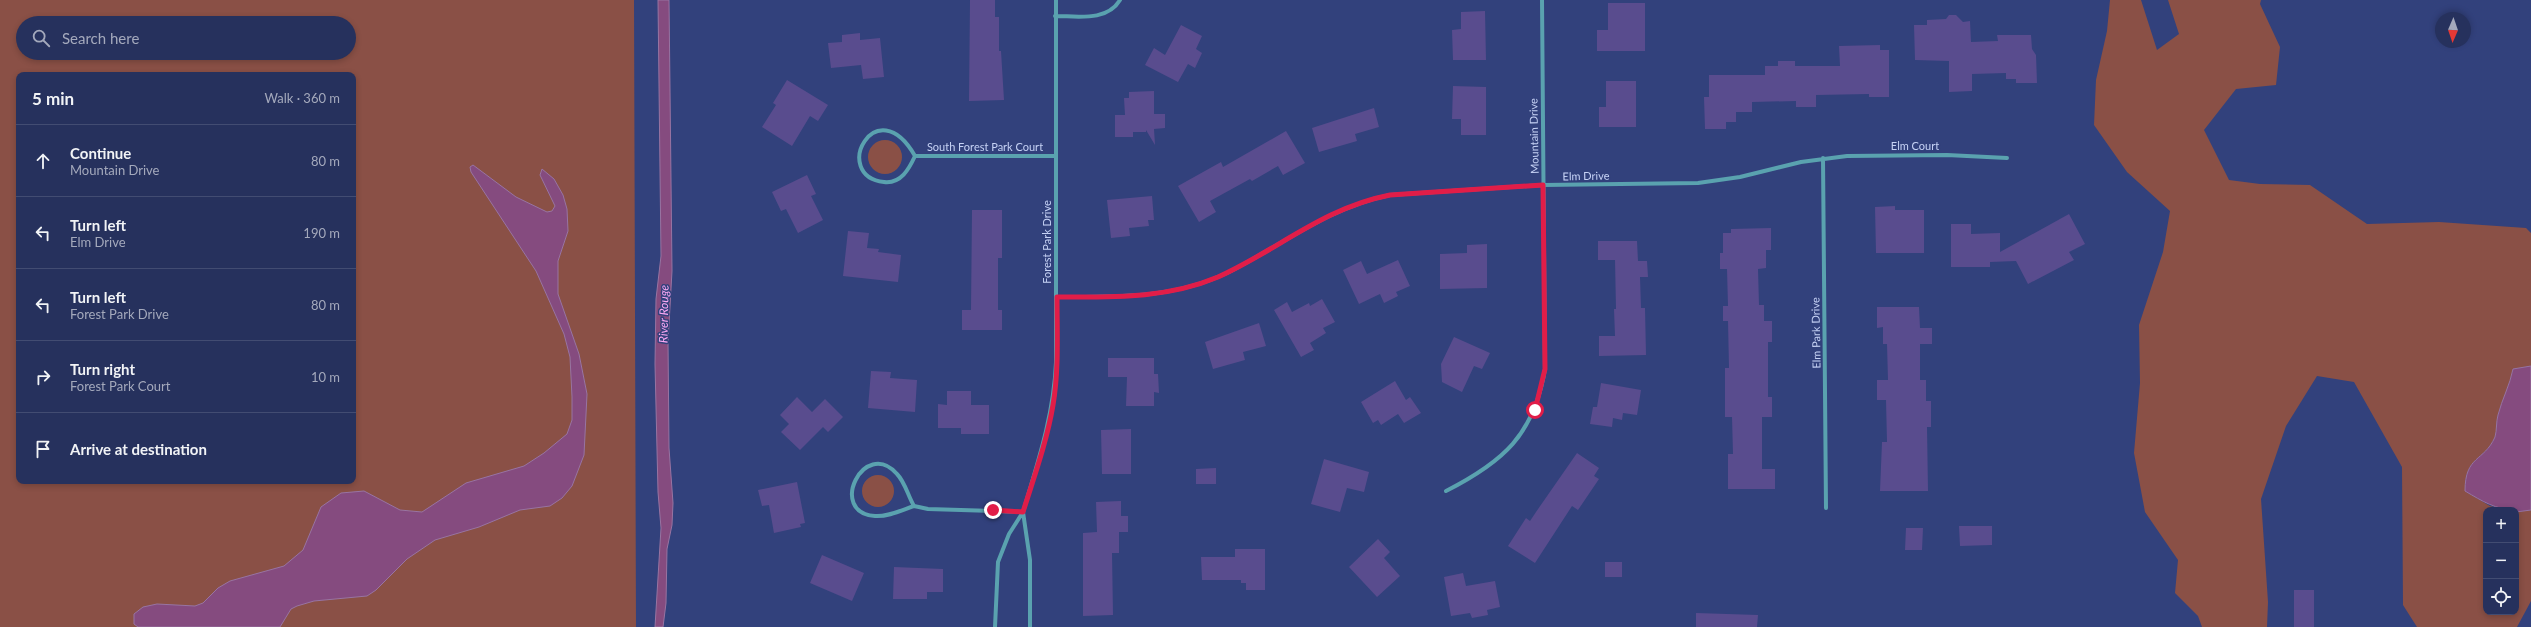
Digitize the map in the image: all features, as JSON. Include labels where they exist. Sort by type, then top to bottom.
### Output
[{"type":"street","name":"Forest Park Drive","points":[[995,627],[998,562],[1008,534],[1023,512],[1053,406],[1056,362],[1057,297],[1056,0]]},
{"type":"street","points":[[1056,16],[1105,14],[1114,8],[1120,0]]},
{"type":"street","name":"Mountain Drive","points":[[1446,491],[1478,475],[1502,456],[1528,426],[1541,392],[1545,369],[1542,0]]},
{"type":"street","name":"South Forest Park Court","points":[[886,130],[900,136],[915,156],[908,171],[893,181],[887,182],[872,179],[865,173],[858,159],[859,152],[866,139],[876,131],[886,130]]},
{"type":"street","name":"Elm Court","points":[[1823,158],[1847,156],[1947,155],[2006,158]]},
{"type":"street","name":"South Forest Park Court","points":[[915,156],[1056,156]]},
{"type":"street","name":"Elm Drive","points":[[1057,297],[1141,296],[1188,288],[1229,272],[1334,212],[1370,199],[1406,192],[1543,185],[1698,183],[1740,177],[1823,158]]},
{"type":"street","name":"Elm Park Drive","points":[[1823,158],[1826,508]]},
{"type":"street","points":[[914,506],[900,477],[890,468],[873,465],[858,473],[854,480],[852,496],[854,504],[868,514],[884,516],[914,506],[928,509],[1023,512]]},
{"type":"street","name":"Forest Park Drive","points":[[1023,512],[1030,560],[1030,627]]},
{"type":"shaded area","points":[[0,0],[634,0],[636,627],[0,627]]},
{"type":"shaded area","points":[[2110,0],[2141,0],[2157,50],[2179,34],[2168,0],[2261,0],[2260,4],[2280,47],[2276,85],[2236,89],[2204,130],[2229,180],[2260,184],[2310,185],[2367,224],[2439,222],[2526,228],[2531,233],[2531,366],[2513,369],[2498,415],[2495,437],[2491,445],[2476,460],[2468,471],[2465,491],[2494,507],[2483,507],[2483,615],[2519,615],[2519,512],[2531,510],[2531,601],[2517,627],[2417,627],[2403,605],[2402,467],[2354,382],[2317,376],[2286,426],[2261,499],[2268,602],[2267,627],[2202,627],[2198,616],[2175,593],[2178,560],[2145,512],[2134,453],[2140,383],[2139,325],[2163,252],[2170,211],[2127,172],[2094,125],[2096,80],[2107,31]]},
{"type":"shaded area","points":[[885,140],[897,145],[902,157],[897,169],[885,174],[873,169],[868,157],[873,145]]},
{"type":"shaded area","points":[[875,475],[881,475],[890,479],[894,491],[890,503],[881,507],[875,507],[866,503],[862,494],[862,488],[866,479]]},
{"type":"water","name":"River Rouge","points":[[658,0],[669,0],[672,271],[668,342],[669,448],[673,503],[672,525],[667,549],[666,603],[663,627],[655,627],[661,528],[658,492],[655,364],[656,299],[661,256]]},
{"type":"water","points":[[473,165],[516,197],[547,212],[552,211],[555,206],[540,175],[542,169],[554,179],[563,195],[567,209],[568,231],[558,261],[558,294],[579,354],[587,394],[584,455],[572,486],[562,498],[550,506],[520,510],[479,527],[435,540],[407,559],[376,590],[367,596],[314,601],[297,606],[291,609],[280,627],[138,627],[134,624],[134,614],[143,607],[157,604],[195,606],[203,603],[218,588],[230,581],[284,566],[303,550],[321,507],[341,493],[364,491],[400,510],[422,512],[466,483],[524,466],[544,453],[567,434],[572,420],[572,397],[570,357],[564,334],[536,271],[471,172],[470,167]]},
{"type":"water","points":[[2531,366],[2531,510],[2519,512],[2519,507],[2496,507],[2465,491],[2468,471],[2476,460],[2491,445],[2495,437],[2498,415],[2513,369]]},
{"type":"building","points":[[970,0],[995,0],[995,17],[999,17],[999,51],[1001,51],[1004,100],[969,101]]},
{"type":"building","points":[[1608,3],[1645,3],[1645,51],[1597,51],[1597,30],[1608,30]]},
{"type":"building","points":[[1485,11],[1486,60],[1453,60],[1452,30],[1461,29],[1461,12]]},
{"type":"building","points":[[1949,15],[1956,15],[1963,22],[1970,21],[1971,42],[1998,41],[1997,35],[2031,35],[2032,49],[2036,55],[2037,83],[2016,83],[2016,79],[2006,79],[2006,73],[1972,74],[1972,91],[1949,92],[1949,61],[1915,60],[1914,25],[1927,25],[1927,20],[1946,19]]},
{"type":"building","points":[[1181,25],[1202,36],[1196,49],[1202,53],[1195,68],[1188,64],[1178,82],[1145,65],[1154,48],[1165,55]]},
{"type":"building","points":[[860,33],[860,40],[880,38],[884,77],[863,79],[861,65],[831,68],[828,43],[842,42],[842,35]]},
{"type":"building","points":[[1880,45],[1880,50],[1889,50],[1889,97],[1869,97],[1869,94],[1816,95],[1816,107],[1796,107],[1796,101],[1752,102],[1752,112],[1736,112],[1736,122],[1726,122],[1726,129],[1705,129],[1704,97],[1709,97],[1709,75],[1765,75],[1765,66],[1778,66],[1778,61],[1795,61],[1795,66],[1840,66],[1839,46]]},
{"type":"building","points":[[787,80],[828,105],[818,121],[810,116],[792,146],[762,127],[776,105],[773,103]]},
{"type":"building","points":[[1606,81],[1636,81],[1636,127],[1599,127],[1599,107],[1606,107]]},
{"type":"building","points":[[1453,86],[1486,87],[1486,135],[1461,135],[1461,119],[1452,119]]},
{"type":"building","points":[[1154,91],[1154,114],[1165,114],[1165,128],[1154,129],[1155,145],[1146,130],[1146,132],[1133,132],[1133,137],[1115,137],[1115,115],[1125,115],[1124,98],[1129,98],[1129,92]]},
{"type":"building","points":[[1374,108],[1379,127],[1355,134],[1357,141],[1319,152],[1312,128]]},
{"type":"building","points":[[1286,131],[1305,163],[1283,175],[1278,166],[1252,181],[1250,179],[1210,201],[1216,212],[1199,222],[1178,186],[1221,162],[1223,167]]},
{"type":"building","points":[[807,175],[816,194],[811,196],[823,220],[798,233],[786,209],[781,211],[772,192]]},
{"type":"building","points":[[1152,196],[1154,220],[1148,220],[1149,226],[1129,228],[1130,236],[1111,238],[1107,200]]},
{"type":"building","points":[[1895,206],[1895,210],[1924,210],[1924,253],[1876,253],[1875,207]]},
{"type":"building","points":[[972,210],[1002,210],[1002,258],[998,258],[998,310],[1002,310],[1002,330],[962,330],[962,310],[971,310]]},
{"type":"building","points":[[2069,214],[2085,244],[2069,252],[2074,260],[2028,284],[2016,261],[1990,262],[1990,267],[1951,267],[1951,224],[1971,224],[1971,234],[2000,233],[2000,252]]},
{"type":"building","points":[[1771,228],[1771,250],[1766,250],[1766,268],[1758,269],[1759,305],[1764,305],[1764,321],[1772,321],[1772,342],[1768,342],[1768,397],[1772,397],[1772,417],[1762,417],[1762,469],[1775,469],[1775,489],[1728,489],[1728,454],[1733,454],[1732,417],[1725,417],[1725,368],[1729,368],[1728,321],[1723,321],[1723,306],[1728,306],[1727,269],[1720,269],[1720,253],[1723,253],[1723,233],[1731,233],[1731,229]]},
{"type":"building","points":[[848,231],[869,233],[867,248],[879,249],[878,252],[901,255],[898,282],[843,276]]},
{"type":"building","points":[[1598,241],[1637,241],[1638,261],[1647,261],[1648,277],[1640,277],[1641,308],[1645,308],[1646,355],[1599,356],[1599,336],[1615,336],[1614,309],[1616,309],[1615,260],[1598,260]]},
{"type":"building","points":[[1487,244],[1487,288],[1440,289],[1440,254],[1467,253],[1467,245]]},
{"type":"building","points":[[1398,260],[1410,286],[1396,292],[1398,296],[1384,303],[1380,294],[1359,304],[1343,270],[1361,261],[1367,274]]},
{"type":"building","points":[[1322,299],[1335,322],[1323,328],[1326,333],[1310,343],[1314,350],[1301,357],[1274,310],[1287,302],[1292,312],[1309,303],[1310,306]]},
{"type":"building","points":[[1877,307],[1919,307],[1920,328],[1932,328],[1932,344],[1920,344],[1920,380],[1926,380],[1926,401],[1931,401],[1931,427],[1927,427],[1928,491],[1880,491],[1882,442],[1887,442],[1886,400],[1877,400],[1877,380],[1888,380],[1887,344],[1883,344],[1883,327],[1877,328]]},
{"type":"building","points":[[1259,323],[1266,346],[1243,352],[1245,360],[1213,369],[1205,342]]},
{"type":"building","points":[[1454,337],[1490,353],[1482,369],[1474,366],[1462,392],[1442,382],[1441,364]]},
{"type":"building","points":[[1108,358],[1154,358],[1154,374],[1158,374],[1159,393],[1154,392],[1154,406],[1126,406],[1127,377],[1108,377]]},
{"type":"building","points":[[871,371],[891,372],[890,378],[917,380],[915,412],[868,408]]},
{"type":"building","points":[[1395,381],[1406,400],[1410,397],[1421,413],[1404,423],[1398,414],[1381,425],[1378,420],[1373,423],[1361,402]]},
{"type":"building","points":[[1601,383],[1641,390],[1637,415],[1623,413],[1622,420],[1613,418],[1612,427],[1590,424],[1593,407],[1597,407]]},
{"type":"building","points":[[947,391],[971,391],[971,405],[989,405],[989,434],[961,434],[961,428],[938,428],[938,404],[947,405]]},
{"type":"building","points":[[797,397],[812,412],[825,399],[843,417],[828,432],[823,427],[800,450],[781,432],[789,424],[780,415]]},
{"type":"building","points":[[1131,429],[1131,474],[1102,474],[1101,430]]},
{"type":"building","points":[[1577,453],[1599,468],[1594,476],[1599,479],[1578,510],[1572,506],[1535,563],[1508,546],[1526,518],[1530,521]]},
{"type":"building","points":[[1324,459],[1369,472],[1364,492],[1347,488],[1340,512],[1311,504]]},
{"type":"building","points":[[1216,468],[1216,484],[1196,484],[1196,469]]},
{"type":"building","points":[[797,482],[805,523],[800,524],[801,527],[774,533],[769,505],[762,506],[758,490]]},
{"type":"building","points":[[1121,501],[1121,516],[1128,516],[1128,532],[1119,532],[1119,553],[1112,553],[1113,615],[1083,616],[1083,533],[1097,532],[1096,502]]},
{"type":"building","points":[[1959,526],[1992,526],[1992,545],[1960,546]]},
{"type":"building","points":[[1906,528],[1923,528],[1922,550],[1905,550]]},
{"type":"building","points":[[1378,539],[1390,552],[1384,558],[1400,576],[1377,597],[1349,567]]},
{"type":"building","points":[[1235,549],[1265,549],[1265,590],[1246,590],[1246,583],[1241,583],[1241,580],[1202,580],[1201,557],[1235,557]]},
{"type":"building","points":[[822,555],[864,573],[852,601],[810,583]]},
{"type":"building","points":[[1605,562],[1622,562],[1622,577],[1605,577]]},
{"type":"building","points":[[894,567],[943,569],[943,592],[927,592],[927,599],[893,599]]},
{"type":"building","points":[[1463,573],[1466,586],[1495,581],[1500,607],[1487,610],[1488,615],[1472,618],[1470,613],[1451,616],[1444,577]]},
{"type":"building","points":[[2294,590],[2314,590],[2314,627],[2294,627]]},
{"type":"building","points":[[1696,613],[1758,615],[1757,627],[1696,627]]},
{"type":"route","points":[[993,510],[1023,512],[1038,464],[1053,406],[1056,383],[1057,297],[1141,296],[1174,292],[1188,288],[1229,272],[1334,212],[1370,199],[1406,192],[1543,185],[1545,369],[1541,392],[1535,410]]}]
